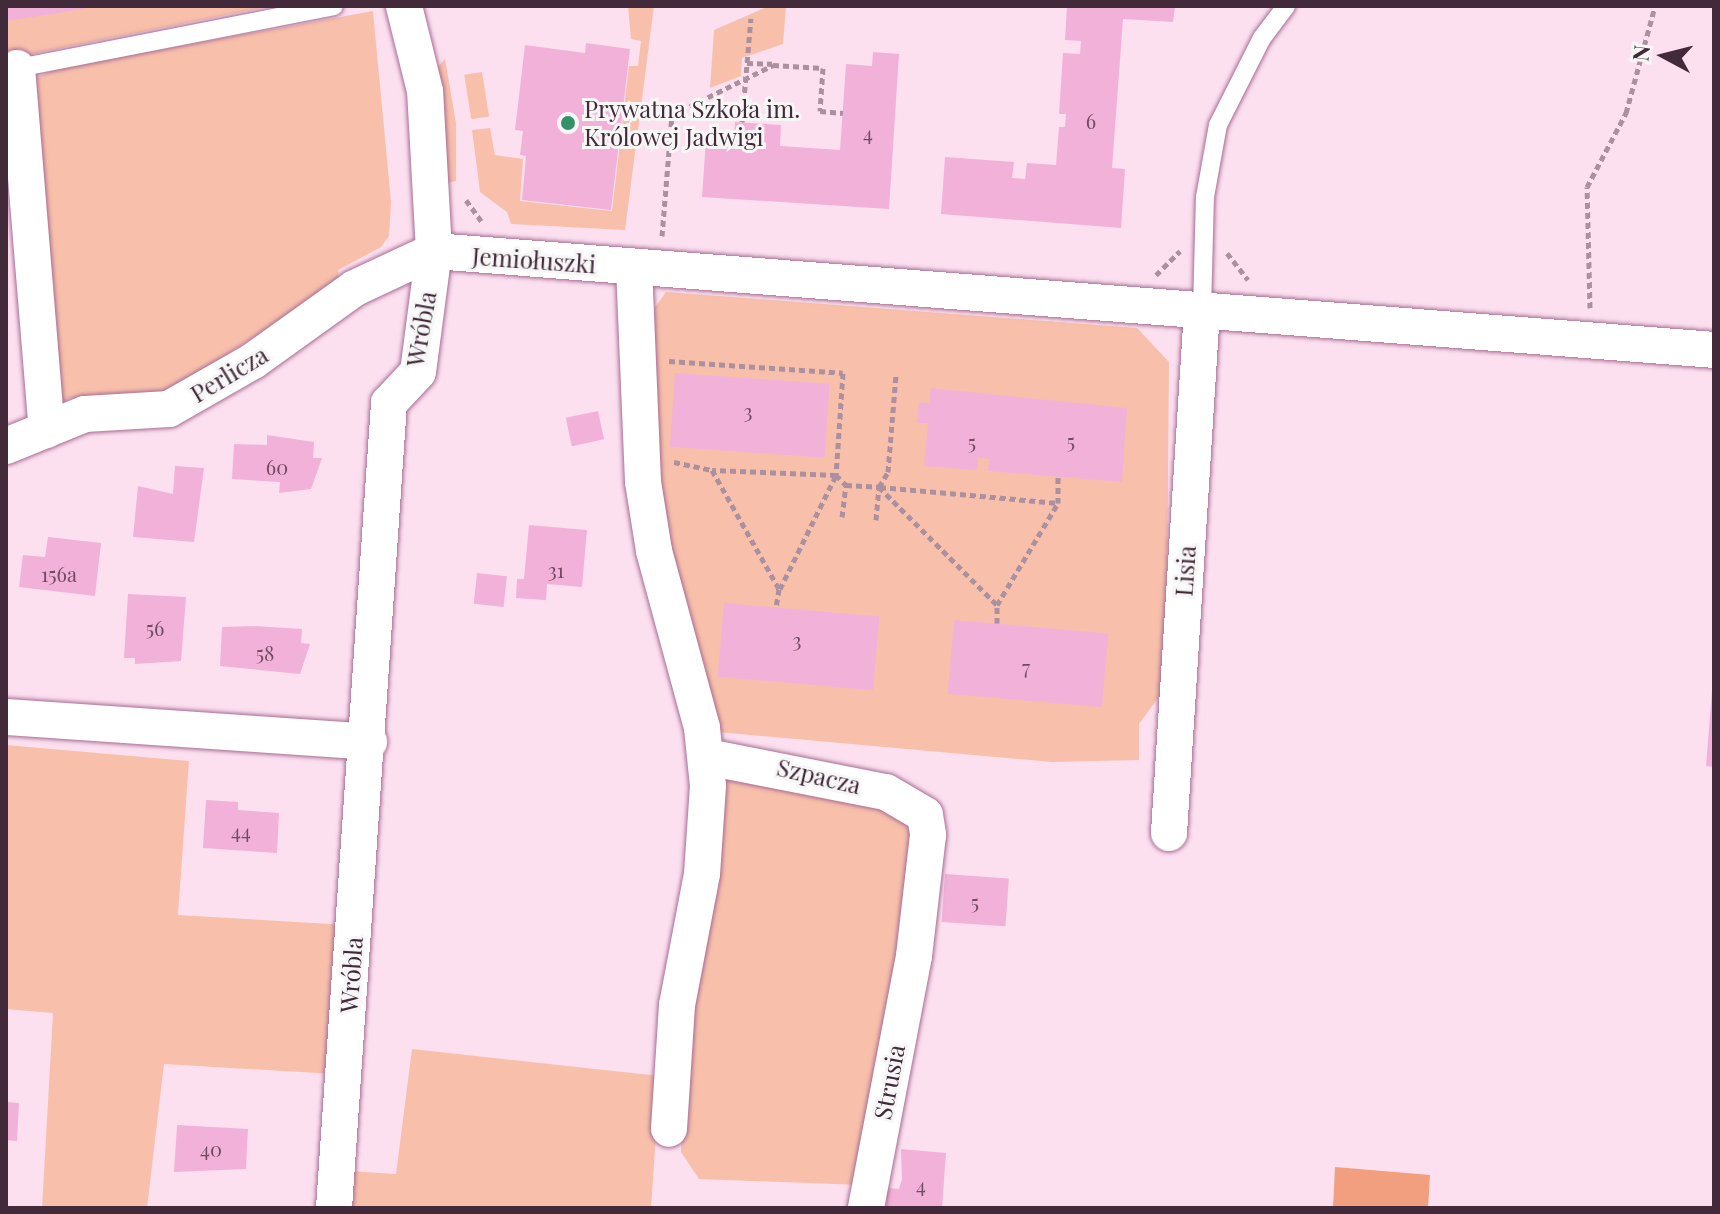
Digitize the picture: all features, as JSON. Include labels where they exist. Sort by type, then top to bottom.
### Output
[{"type":"street","name":"Wróbla","points":[[334,1208],[369,742],[389,403],[418,372],[434,251],[425,91],[404,6]]},
{"type":"street","points":[[11,69],[47,430]]},
{"type":"street","name":"Jemiołuszki","points":[[434,251],[1714,350]]},
{"type":"street","name":"Perlicza","points":[[6,446],[85,414],[169,409],[253,361],[355,288],[434,251]]},
{"type":"street","points":[[634,267],[643,482],[654,551],[707,757],[702,874],[677,1005],[669,1129]]},
{"type":"street","name":"Lisia","points":[[1169,833],[1202,310]]},
{"type":"street","points":[[6,717],[369,742]]},
{"type":"street","name":"Szpacza","points":[[707,757],[886,792],[925,815]]},
{"type":"street","name":"Strusia","points":[[866,1208],[914,956],[928,835],[925,815]]},
{"type":"lane","points":[[11,69],[334,6]]},
{"type":"lane","points":[[1202,310],[1203,248],[1218,125],[1262,38],[1286,6]]},
{"type":"path","points":[[1572,338],[1590,312],[1587,187],[1626,113],[1655,6]]},
{"type":"path","points":[[742,122],[751,18]]},
{"type":"path","points":[[747,63],[823,68],[820,111],[843,113]]},
{"type":"path","points":[[661,241],[672,115],[773,65]]},
{"type":"path","points":[[660,361],[843,373],[836,475],[779,589],[776,608]]},
{"type":"path","points":[[876,520],[879,487],[888,472],[896,374]]},
{"type":"path","points":[[661,460],[712,470],[836,475],[846,485],[1058,503]]},
{"type":"path","points":[[712,470],[779,589]]},
{"type":"path","points":[[997,623],[997,605],[1058,503],[1058,476]]},
{"type":"path","points":[[842,517],[846,485]]},
{"type":"path","points":[[879,487],[997,605]]},
{"type":"shaded area","points":[[83,6],[271,6],[6,59],[6,21]]},
{"type":"shaded area","points":[[628,6],[654,6],[625,230],[511,224],[507,212],[480,192],[472,130],[490,128],[495,155],[523,159],[520,201],[612,211],[629,66],[638,66],[641,41],[631,39]]},
{"type":"shaded area","points":[[769,6],[786,6],[783,44],[742,58],[741,76],[710,88],[714,30]]},
{"type":"shaded area","points":[[373,11],[391,202],[389,236],[381,247],[338,270],[339,283],[171,390],[126,402],[68,398],[57,407],[28,81],[60,68]]},
{"type":"shaded area","points":[[445,59],[456,123],[456,181],[444,184],[435,70]]},
{"type":"shaded area","points":[[482,72],[489,116],[471,119],[464,75]]},
{"type":"shaded area","points":[[666,292],[1137,328],[1169,362],[1166,687],[1139,724],[1139,760],[1052,762],[717,732],[658,510],[643,324]]},
{"type":"shaded area","points":[[6,745],[189,761],[178,915],[347,925],[334,1074],[164,1064],[147,1208],[42,1208],[53,1013],[6,1009]]},
{"type":"shaded area","points":[[719,768],[902,815],[916,840],[861,1185],[699,1179],[681,1152],[687,1012]]},
{"type":"shaded area","points":[[412,1049],[660,1076],[651,1208],[346,1208],[349,1171],[396,1174]]},
{"type":"shaded area","points":[[1335,1167],[1430,1175],[1428,1208],[1333,1208]]},
{"type":"building","points":[[6,6],[83,6],[84,9],[6,21]]},
{"type":"building","points":[[1067,6],[1175,6],[1173,22],[1123,19],[1112,168],[1125,169],[1121,228],[941,214],[945,157],[1014,162],[1012,178],[1025,179],[1027,163],[1056,165],[1059,127],[1065,127],[1066,114],[1059,114],[1063,53],[1080,54],[1081,41],[1065,40]]},
{"type":"building","name":"Prywatna Szkoła im. Królowej Jadwigi","points":[[586,43],[630,49],[611,210],[522,200],[526,156],[520,155],[523,131],[515,130],[525,45],[585,53]]},
{"type":"building","points":[[873,52],[899,54],[889,209],[702,197],[706,140],[734,142],[735,122],[781,125],[780,146],[840,150],[846,64],[872,66]]},
{"type":"building","points":[[675,373],[830,384],[824,458],[670,447]]},
{"type":"building","points":[[931,388],[1127,408],[1122,482],[988,471],[989,459],[978,458],[977,470],[924,466],[928,423],[917,423],[919,402],[929,403]]},
{"type":"building","points":[[598,411],[604,439],[572,446],[566,418]]},
{"type":"building","points":[[267,435],[314,442],[313,458],[322,458],[311,489],[279,493],[280,482],[232,479],[234,444],[267,445]]},
{"type":"building","points":[[175,466],[204,468],[194,542],[133,537],[138,486],[173,494]]},
{"type":"building","points":[[529,525],[587,530],[582,587],[547,584],[546,600],[516,598],[517,579],[524,579]]},
{"type":"building","points":[[48,537],[101,543],[95,596],[19,587],[23,555],[45,557]]},
{"type":"building","points":[[477,573],[507,576],[504,607],[474,604]]},
{"type":"building","points":[[128,594],[186,597],[181,661],[135,664],[135,658],[124,658]]},
{"type":"building","points":[[724,603],[879,617],[873,690],[718,677]]},
{"type":"building","points":[[954,620],[1108,634],[1102,707],[948,694]]},
{"type":"building","points":[[222,627],[302,629],[301,643],[310,644],[300,674],[220,666]]},
{"type":"building","points":[[1714,691],[1714,767],[1706,766]]},
{"type":"building","points":[[206,800],[238,802],[238,810],[279,813],[277,853],[203,848]]},
{"type":"building","points":[[945,874],[1009,878],[1005,926],[942,922]]},
{"type":"building","points":[[6,1102],[19,1103],[17,1141],[6,1140]]},
{"type":"building","points":[[177,1125],[248,1129],[246,1169],[174,1172]]},
{"type":"building","points":[[901,1149],[946,1153],[942,1208],[886,1208],[887,1188],[899,1189],[902,1179]]},
{"type":"place","name":"Prywatna Szkoła im. Królowej Jadwigi","points":[[568,123]]}]
